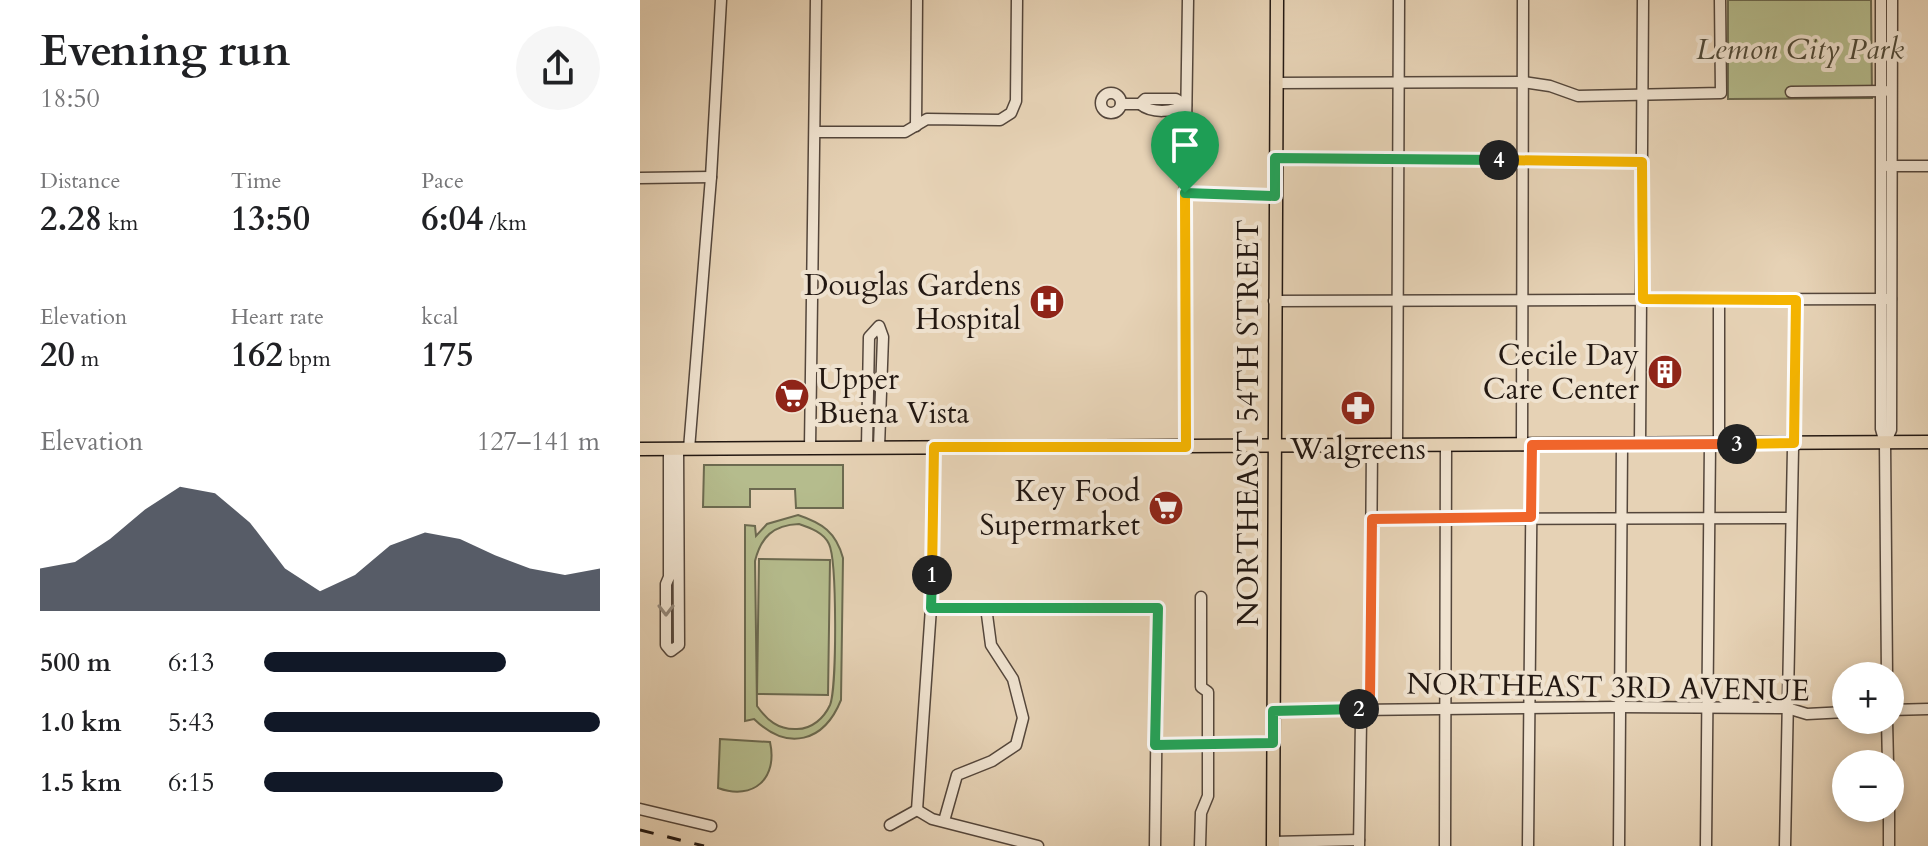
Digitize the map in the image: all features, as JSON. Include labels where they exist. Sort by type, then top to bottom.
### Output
[{"type":"main road","name":"NORTHEAST 54TH STREET","points":[[1273,844],[1277,0]]},
{"type":"main road","points":[[640,449],[1928,442]]},
{"type":"street","points":[[679,449],[679,645],[671,651],[666,645],[666,584],[669,577],[679,449],[711,177],[721,0]]},
{"type":"street","points":[[810,448],[816,0]]},
{"type":"street","points":[[916,126],[917,0]]},
{"type":"street","points":[[815,132],[905,132],[927,119],[1000,120],[1011,113],[1016,101],[1017,0]]},
{"type":"street","points":[[1186,447],[1188,0]]},
{"type":"street","points":[[1397,446],[1399,0]]},
{"type":"street","points":[[1523,0],[1521,302],[1531,517],[1528,846]]},
{"type":"street","points":[[1640,445],[1643,0]]},
{"type":"street","points":[[1276,83],[1523,82],[1550,86],[1578,96],[1721,93],[1720,0]]},
{"type":"street","points":[[1881,0],[1886,91],[1886,299],[1881,429],[1885,443],[1887,662]]},
{"type":"street","points":[[1886,91],[1892,0]]},
{"type":"street","points":[[1791,92],[1886,91]]},
{"type":"street","points":[[1121,104],[1140,104],[1145,99],[1176,99],[1186,105]]},
{"type":"street","points":[[1275,158],[1642,162]]},
{"type":"street","points":[[1886,166],[1928,166]]},
{"type":"street","points":[[640,178],[711,177]]},
{"type":"street","points":[[1185,193],[1275,196]]},
{"type":"street","points":[[1274,301],[1886,299]]},
{"type":"street","points":[[1706,846],[1709,517],[1719,300]]},
{"type":"street","points":[[1785,846],[1796,300]]},
{"type":"street","points":[[879,326],[883,337],[873,447],[869,337],[879,326]]},
{"type":"street","points":[[869,357],[882,357]]},
{"type":"street","points":[[1619,846],[1622,445]]},
{"type":"street","points":[[1273,844],[1359,843],[1361,721],[1370,699],[1372,446]]},
{"type":"street","points":[[1445,846],[1446,446]]},
{"type":"street","points":[[917,810],[931,608],[934,447]]},
{"type":"street","points":[[1372,519],[1791,518]]},
{"type":"street","name":"NORTHEAST 54TH STREET","points":[[1200,846],[1201,813],[1208,796],[1208,692],[1201,687],[1201,597]]},
{"type":"street","points":[[944,821],[957,775],[992,761],[1016,745],[1023,718],[1013,679],[991,645],[986,607]]},
{"type":"street","points":[[931,608],[1158,608],[1155,846]]},
{"type":"street","name":"NORTHEAST 3RD AVENUE","points":[[1273,711],[1707,707],[1787,708],[1807,714],[1832,713]]},
{"type":"street","points":[[1904,710],[1928,709]]},
{"type":"street","points":[[1155,745],[1273,743]]},
{"type":"street","points":[[640,809],[711,826]]},
{"type":"street","points":[[917,810],[932,819],[1038,846]]},
{"type":"street","points":[[890,825],[917,810]]},
{"type":"street","points":[[1889,822],[1889,846]]},
{"type":"green space","name":"Lemon City Park","points":[[1728,0],[1871,0],[1872,98],[1728,99]]},
{"type":"green space","points":[[704,465],[843,465],[843,508],[796,508],[795,489],[750,489],[750,507],[703,507]]},
{"type":"green space","points":[[798,515],[814,521],[832,535],[843,558],[841,700],[825,725],[804,738],[780,736],[754,719],[745,721],[745,525],[755,526],[756,536],[767,524]],"holes":[[[799,524],[824,537],[832,555],[834,675],[830,705],[824,714],[808,727],[790,729],[774,723],[757,706],[755,561],[761,545],[770,534],[782,527]]]},
{"type":"green space","points":[[759,559],[830,560],[828,695],[757,694]]},
{"type":"green space","points":[[720,739],[770,742],[772,755],[767,776],[752,789],[731,791],[718,788]]},
{"type":"railway","points":[[640,830],[704,846]]},
{"type":"place","name":"Douglas Gardens Hospital","points":[[1047,302]]},
{"type":"place","name":"Cecile Day Care Center","points":[[1665,372]]},
{"type":"place","name":"Upper Buena Vista","points":[[792,396]]},
{"type":"place","name":"Walgreens","points":[[1358,408]]},
{"type":"place","name":"Key Food Supermarket","points":[[1166,508]]},
{"type":"route","points":[[1275,158],[1642,162],[1643,299],[1796,300],[1794,443],[1532,445],[1531,517],[1372,519],[1370,699],[1364,709],[1273,711],[1273,743],[1155,745],[1158,608],[931,608],[934,447],[1186,447],[1185,193],[1275,196],[1275,158]]}]
